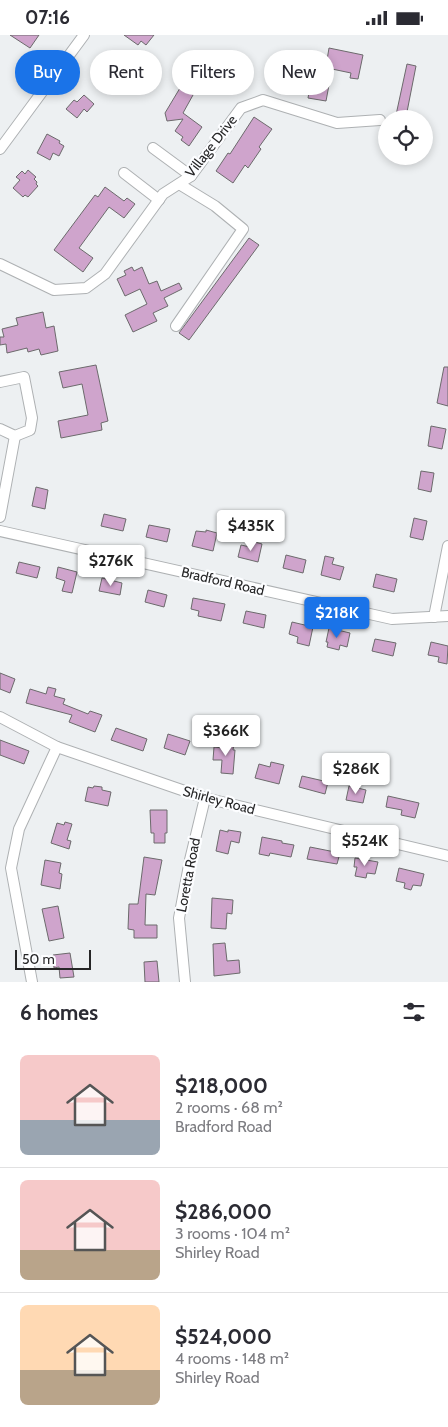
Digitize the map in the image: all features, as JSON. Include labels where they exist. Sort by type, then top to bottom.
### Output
[{"type":"street","points":[[0,149],[84,35]]},
{"type":"street","name":"Village Drive","points":[[0,264],[54,290],[86,288],[105,274],[163,194],[191,176],[241,108],[263,100],[337,123],[378,120]]},
{"type":"street","points":[[153,148],[191,176]]},
{"type":"street","points":[[124,173],[159,199]]},
{"type":"street","points":[[176,326],[243,229],[215,206],[179,184]]},
{"type":"street","points":[[0,382],[24,377],[32,418],[30,430],[15,436],[0,429]]},
{"type":"street","points":[[0,517],[15,436]]},
{"type":"street","name":"Bradford Road","points":[[0,531],[392,619],[448,617]]},
{"type":"street","points":[[434,617],[448,546]]},
{"type":"street","name":"Shirley Road","points":[[0,717],[57,747],[205,798],[448,856]]},
{"type":"street","points":[[32,982],[11,868],[19,829],[57,747]]},
{"type":"street","name":"Loretta Road","points":[[185,982],[179,917],[205,798]]},
{"type":"building","points":[[10,35],[39,35],[30,48]]},
{"type":"building","points":[[124,35],[154,35],[146,45],[141,41],[138,45]]},
{"type":"building","points":[[329,48],[363,55],[358,79],[350,78],[351,73],[334,69],[334,50],[329,50]]},
{"type":"building","points":[[407,64],[416,66],[407,110],[397,110]]},
{"type":"building","points":[[84,95],[94,104],[87,112],[84,109],[77,118],[66,109],[74,100],[77,102]]},
{"type":"building","points":[[176,95],[193,95],[183,113],[202,127],[189,146],[181,140],[183,137],[175,131],[183,119],[167,121],[165,113]]},
{"type":"building","points":[[309,95],[327,95],[326,101],[308,98]]},
{"type":"building","points":[[254,117],[272,129],[259,147],[261,149],[248,168],[245,165],[233,183],[216,171],[228,153],[230,154]]},
{"type":"building","points":[[47,134],[60,141],[59,143],[64,146],[59,156],[53,153],[50,160],[37,153]]},
{"type":"building","points":[[28,170],[36,177],[34,179],[38,186],[28,197],[25,195],[23,197],[13,188],[20,180],[16,177],[22,171],[25,174]]},
{"type":"building","points":[[105,187],[124,201],[127,198],[135,204],[124,218],[109,207],[79,248],[93,258],[83,272],[54,250],[95,195],[98,197]]},
{"type":"building","points":[[249,238],[259,245],[189,340],[179,333]]},
{"type":"building","points":[[132,267],[134,271],[142,267],[149,284],[157,281],[161,291],[179,283],[182,289],[164,298],[168,306],[153,313],[157,321],[133,332],[125,315],[147,304],[140,289],[125,296],[117,279],[126,275],[124,271]]},
{"type":"building","points":[[43,312],[46,328],[54,326],[58,351],[41,355],[39,349],[28,352],[27,348],[7,353],[6,344],[0,345],[0,337],[4,337],[2,329],[18,325],[16,318]]},
{"type":"building","points":[[96,365],[108,421],[101,423],[102,430],[61,438],[58,421],[88,415],[82,384],[63,388],[59,372]]},
{"type":"building","points":[[444,367],[448,367],[448,406],[437,403]]},
{"type":"building","points":[[431,426],[446,429],[442,449],[428,446]]},
{"type":"building","points":[[421,471],[434,473],[431,492],[418,489]]},
{"type":"building","points":[[36,487],[48,490],[45,509],[32,506]]},
{"type":"building","points":[[104,514],[126,519],[123,531],[101,526]]},
{"type":"building","points":[[414,518],[427,521],[423,540],[410,537]]},
{"type":"building","points":[[149,525],[170,529],[167,542],[146,537]]},
{"type":"building","points":[[206,530],[217,533],[213,551],[192,546],[196,531],[206,532]]},
{"type":"building","points":[[251,541],[262,544],[258,562],[238,557],[241,545],[250,547]]},
{"type":"building","points":[[286,555],[306,560],[303,573],[283,568]]},
{"type":"building","points":[[325,556],[334,558],[332,564],[344,567],[340,580],[321,575]]},
{"type":"building","points":[[19,562],[40,567],[37,578],[16,573]]},
{"type":"building","points":[[58,567],[77,572],[72,593],[62,591],[65,581],[56,578]]},
{"type":"building","points":[[376,574],[397,579],[394,592],[373,587]]},
{"type":"building","points":[[102,578],[122,583],[120,595],[99,591]]},
{"type":"building","points":[[148,590],[167,595],[164,607],[145,602]]},
{"type":"building","points":[[193,598],[225,604],[221,621],[198,616],[199,611],[191,609]]},
{"type":"building","points":[[246,611],[266,615],[264,628],[243,623]]},
{"type":"building","points":[[292,622],[313,627],[309,646],[297,643],[298,637],[289,634]]},
{"type":"building","points":[[329,628],[350,633],[347,647],[340,645],[339,650],[327,647],[328,642],[326,642]]},
{"type":"building","points":[[375,639],[396,643],[393,656],[372,651]]},
{"type":"building","points":[[431,642],[448,646],[447,664],[438,662],[439,657],[428,655]]},
{"type":"building","points":[[0,673],[15,679],[10,693],[0,689]]},
{"type":"building","points":[[48,687],[56,689],[54,696],[65,699],[63,704],[88,714],[90,711],[102,715],[95,732],[69,722],[72,715],[26,703],[30,689],[46,694]]},
{"type":"building","points":[[116,728],[147,739],[143,751],[111,740]]},
{"type":"building","points":[[168,734],[190,741],[185,755],[164,748]]},
{"type":"building","points":[[0,740],[29,751],[24,764],[0,755]]},
{"type":"building","points":[[224,742],[234,743],[233,774],[221,773],[222,760],[213,760],[214,747],[223,748]]},
{"type":"building","points":[[271,762],[284,765],[279,784],[255,778],[259,764],[270,767]]},
{"type":"building","points":[[302,776],[328,782],[325,794],[299,787]]},
{"type":"building","points":[[94,786],[102,787],[102,790],[111,792],[108,806],[85,801],[88,787],[93,788]]},
{"type":"building","points":[[349,786],[366,790],[363,803],[346,800]]},
{"type":"building","points":[[388,796],[419,803],[415,818],[401,815],[402,810],[386,807]]},
{"type":"building","points":[[150,810],[167,810],[165,843],[154,843],[154,833],[151,833]]},
{"type":"building","points":[[65,822],[72,824],[67,840],[71,841],[69,849],[51,843],[57,823],[64,825]]},
{"type":"building","points":[[220,830],[241,832],[239,843],[231,841],[228,854],[216,851]]},
{"type":"building","points":[[262,837],[294,845],[291,857],[270,853],[269,856],[259,854]]},
{"type":"building","points":[[310,847],[340,853],[337,864],[307,859]]},
{"type":"building","points":[[144,857],[162,860],[155,895],[146,894],[145,925],[157,925],[157,938],[134,938],[134,930],[128,929],[129,904],[138,904]]},
{"type":"building","points":[[355,858],[378,862],[375,874],[367,873],[366,878],[355,876],[357,867],[354,867]]},
{"type":"building","points":[[45,860],[61,863],[59,873],[62,874],[60,889],[41,885]]},
{"type":"building","points":[[399,868],[424,874],[421,886],[413,885],[411,890],[404,888],[405,883],[396,881]]},
{"type":"building","points":[[212,898],[233,900],[232,914],[227,913],[226,929],[211,928]]},
{"type":"building","points":[[58,906],[64,938],[49,941],[42,909]]},
{"type":"building","points":[[225,943],[227,961],[239,960],[240,973],[214,976],[213,944]]},
{"type":"building","points":[[70,953],[74,977],[60,978],[59,967],[54,968],[53,955]]},
{"type":"building","points":[[157,961],[159,982],[145,982],[144,962]]}]
